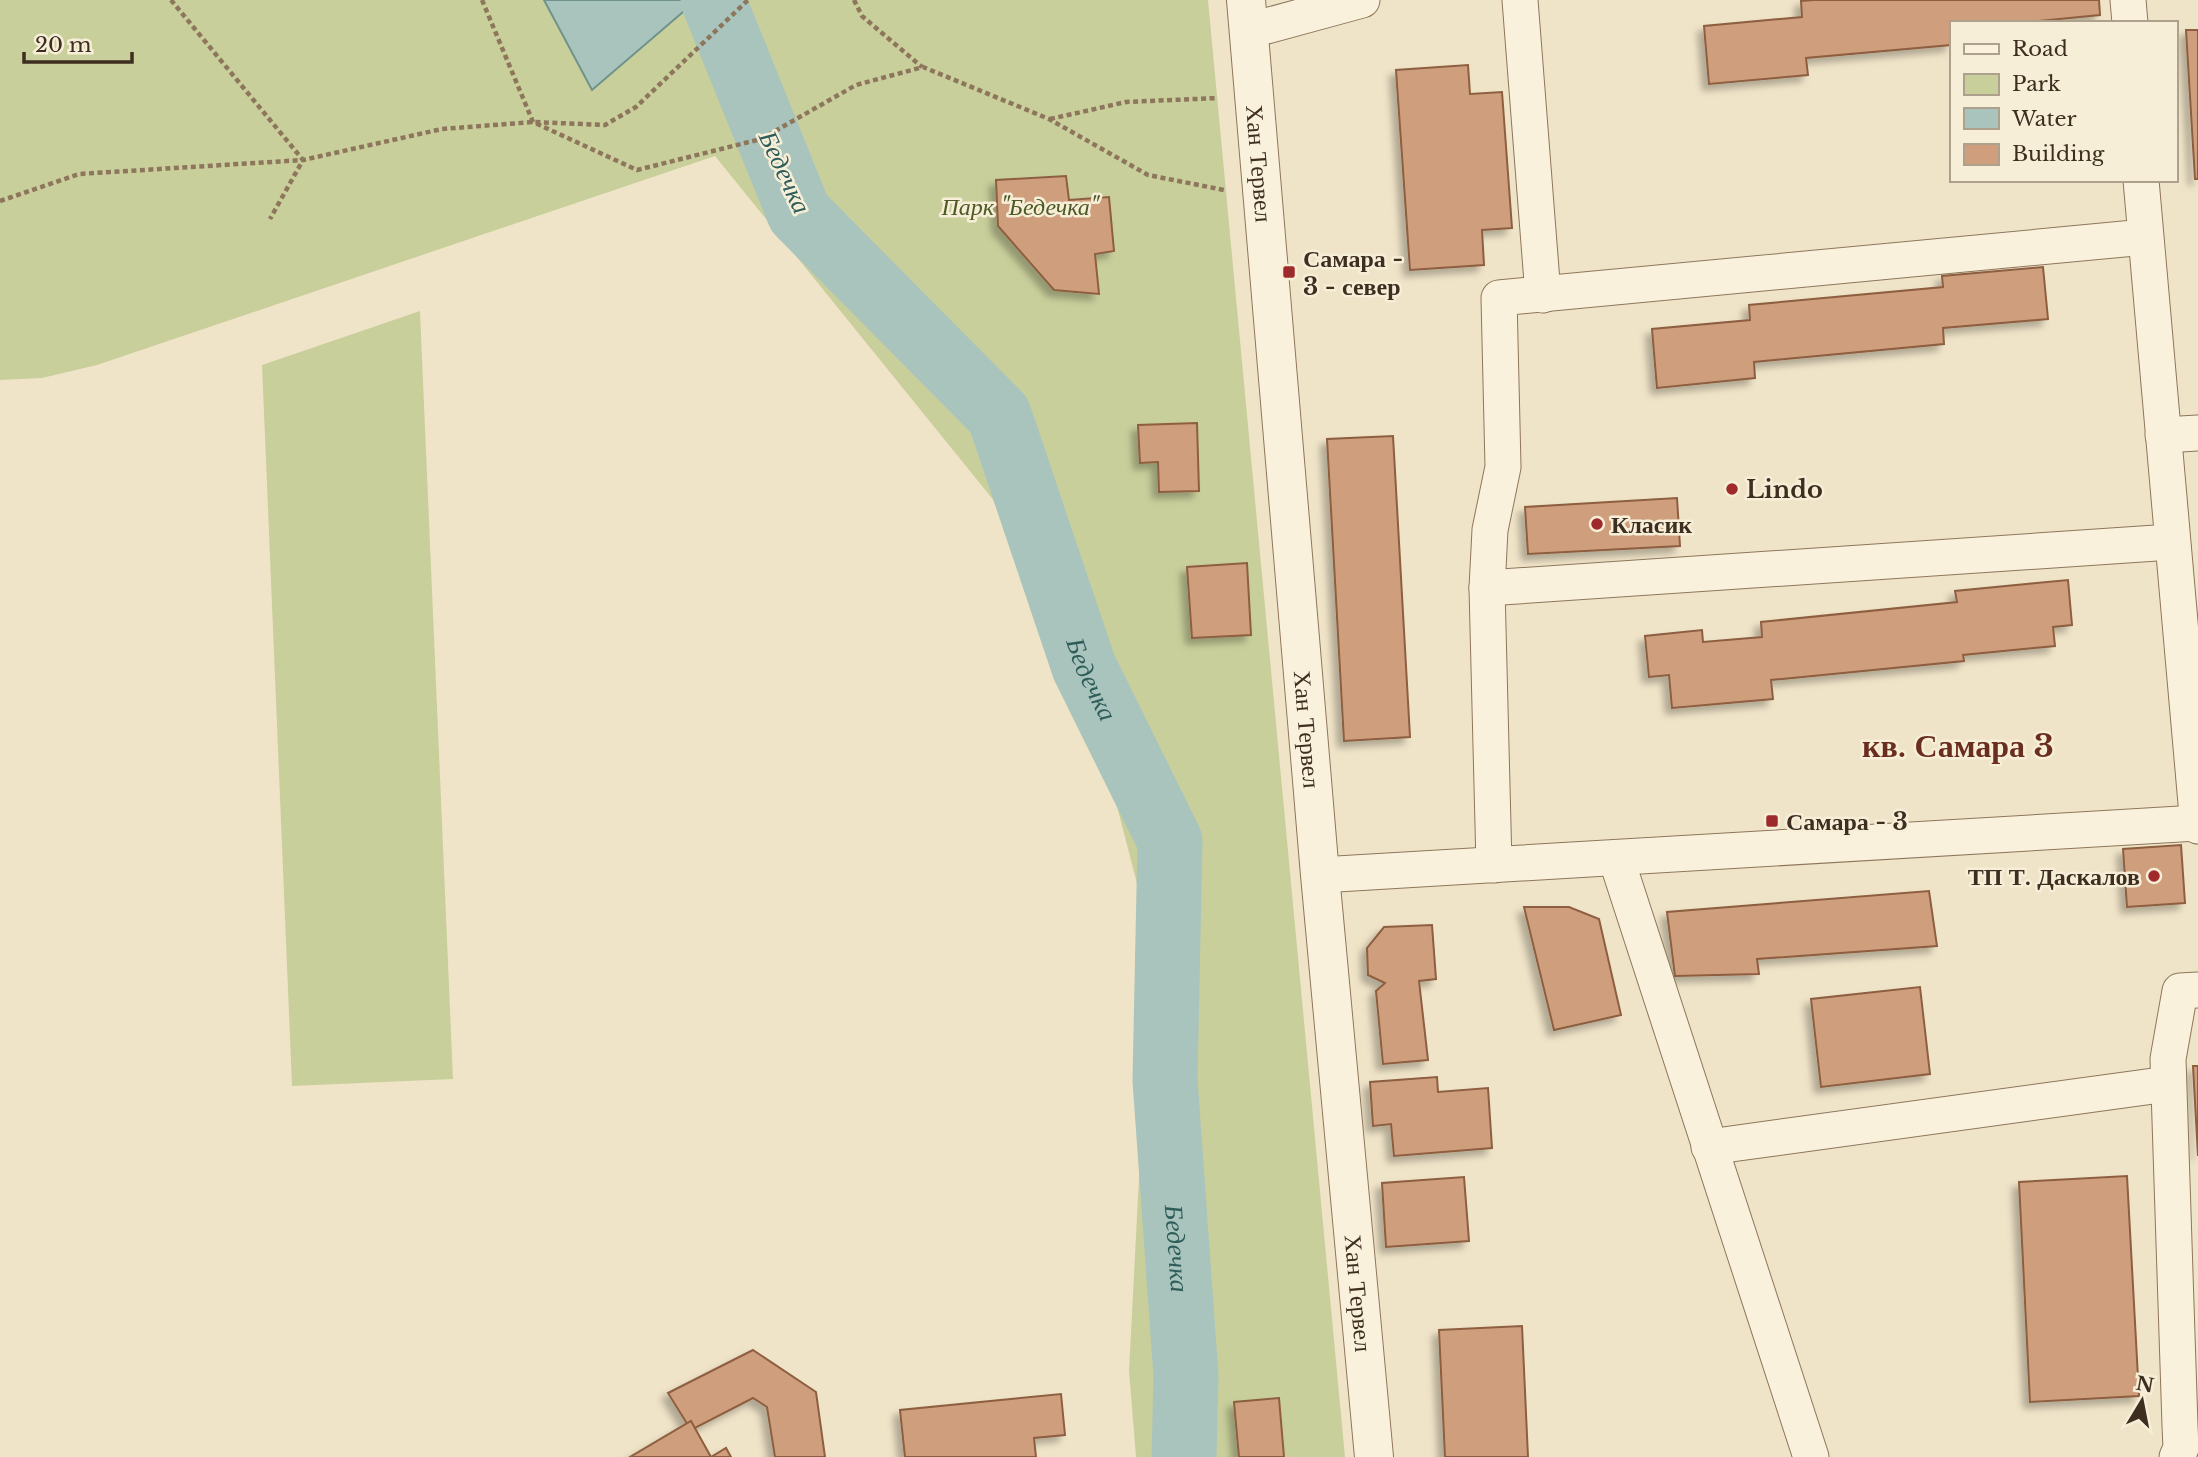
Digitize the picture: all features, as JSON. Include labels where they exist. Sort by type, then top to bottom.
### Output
[{"type":"street","points":[[1247,16],[1363,0]]},
{"type":"street","points":[[1520,0],[1543,295]]},
{"type":"street","points":[[2128,0],[2130,21]]},
{"type":"street","name":"Хан Тервел","points":[[1247,16],[1320,875],[1374,1457]]},
{"type":"street","points":[[1320,875],[2198,824],[2141,182]]},
{"type":"street","points":[[1494,865],[1487,588],[1490,530],[1503,467],[1499,299],[2145,237]]},
{"type":"street","points":[[2163,435],[2198,433]]},
{"type":"street","points":[[1487,588],[2171,542]]},
{"type":"street","points":[[1616,858],[1811,1457]]},
{"type":"street","points":[[2177,1457],[2181,1448],[2168,1059],[2180,991],[2198,990]]},
{"type":"street","points":[[1709,1147],[2168,1084]]},
{"type":"path","points":[[171,0],[303,160]]},
{"type":"path","points":[[482,0],[533,122],[637,170],[761,139],[856,85],[923,67]]},
{"type":"path","points":[[0,201],[79,174],[303,160],[442,129],[533,122],[605,125],[636,107],[748,0]]},
{"type":"path","points":[[854,0],[862,16],[923,67],[1049,119],[1149,175],[1262,197]]},
{"type":"path","points":[[1049,119],[1126,102],[1220,98],[1255,89]]},
{"type":"path","points":[[270,219],[303,160]]},
{"type":"green space","name":"Парк \"Бедечка\"","points":[[0,0],[1208,0],[1345,1457],[1136,1457],[1129,1371],[1143,1100],[1142,903],[1111,783],[1058,651],[1012,523],[715,156],[97,365],[42,378],[0,380]]},
{"type":"green space","points":[[420,311],[453,1079],[292,1086],[262,365]]},
{"type":"water","points":[[544,0],[697,0],[592,90]]},
{"type":"building","points":[[2099,0],[2100,15],[2038,21],[1950,21],[1950,45],[1806,58],[1808,75],[1709,84],[1704,26],[1802,17],[1801,1]]},
{"type":"building","points":[[2186,30],[2198,30],[2198,179],[2195,179]]},
{"type":"building","points":[[1468,65],[1470,94],[1502,92],[1512,228],[1482,230],[1484,265],[1410,270],[1396,70]]},
{"type":"building","points":[[1066,176],[1069,200],[1109,197],[1114,251],[1095,254],[1099,294],[1054,290],[998,226],[996,180]]},
{"type":"building","points":[[2043,267],[2048,319],[1943,328],[1944,344],[1754,362],[1755,378],[1657,388],[1652,329],[1750,320],[1749,305],[1943,287],[1942,276]]},
{"type":"building","points":[[1197,423],[1199,491],[1159,492],[1158,462],[1140,463],[1138,425]]},
{"type":"building","points":[[1393,436],[1410,737],[1344,741],[1327,439]]},
{"type":"building","points":[[1677,498],[1680,546],[1528,554],[1525,507]]},
{"type":"building","points":[[1247,563],[1251,635],[1192,638],[1187,567]]},
{"type":"building","points":[[2068,580],[2072,625],[2053,627],[2055,646],[1963,655],[1964,661],[1771,680],[1773,699],[1672,708],[1669,675],[1649,677],[1645,636],[1702,630],[1703,642],[1762,637],[1761,622],[1957,602],[1955,591]]},
{"type":"building","name":"ТП Т. Даскалов","points":[[2181,845],[2185,903],[2127,907],[2123,849]]},
{"type":"building","points":[[1929,891],[1937,946],[1757,959],[1759,974],[1675,976],[1667,912]]},
{"type":"building","points":[[1524,907],[1569,907],[1599,919],[1621,1015],[1554,1030]]},
{"type":"building","points":[[1432,925],[1436,979],[1419,981],[1428,1060],[1383,1064],[1376,991],[1385,983],[1368,975],[1367,948],[1384,927]]},
{"type":"building","points":[[1920,987],[1930,1074],[1821,1087],[1811,999]]},
{"type":"building","points":[[2193,1066],[2198,1066],[2198,1156]]},
{"type":"building","points":[[1437,1077],[1438,1092],[1488,1088],[1492,1148],[1394,1156],[1391,1124],[1373,1126],[1370,1082]]},
{"type":"building","points":[[2127,1176],[2139,1396],[2030,1402],[2019,1182]]},
{"type":"building","points":[[1464,1177],[1469,1241],[1386,1247],[1382,1183]]},
{"type":"building","points":[[1522,1326],[1528,1457],[1445,1457],[1439,1330]]},
{"type":"building","points":[[753,1350],[816,1392],[825,1457],[775,1457],[767,1407],[753,1398],[691,1430],[668,1393]]},
{"type":"building","points":[[1061,1394],[1065,1435],[1034,1438],[1036,1457],[905,1457],[900,1410]]},
{"type":"building","points":[[1279,1398],[1284,1457],[1239,1457],[1234,1402]]},
{"type":"building","points":[[691,1421],[711,1457],[630,1457]]},
{"type":"building","points":[[726,1448],[731,1457],[711,1457]]},
{"type":"waterway","name":"Бедечка","points":[[713,0],[799,213],[999,415],[1084,667],[1170,841],[1165,1080],[1186,1376],[1184,1457]]},
{"type":"place","name":"Самара - 3 - север","points":[[1289,272]]},
{"type":"place","name":"Lindo","points":[[1732,489]]},
{"type":"place","name":"Класик","points":[[1597,524]]},
{"type":"place","name":"Самара - 3","points":[[1772,821]]},
{"type":"place","name":"ТП Т. Даскалов","points":[[2154,876]]},
{"type":"district","name":"кв. Самара 3","points":[[1958,746]]}]
